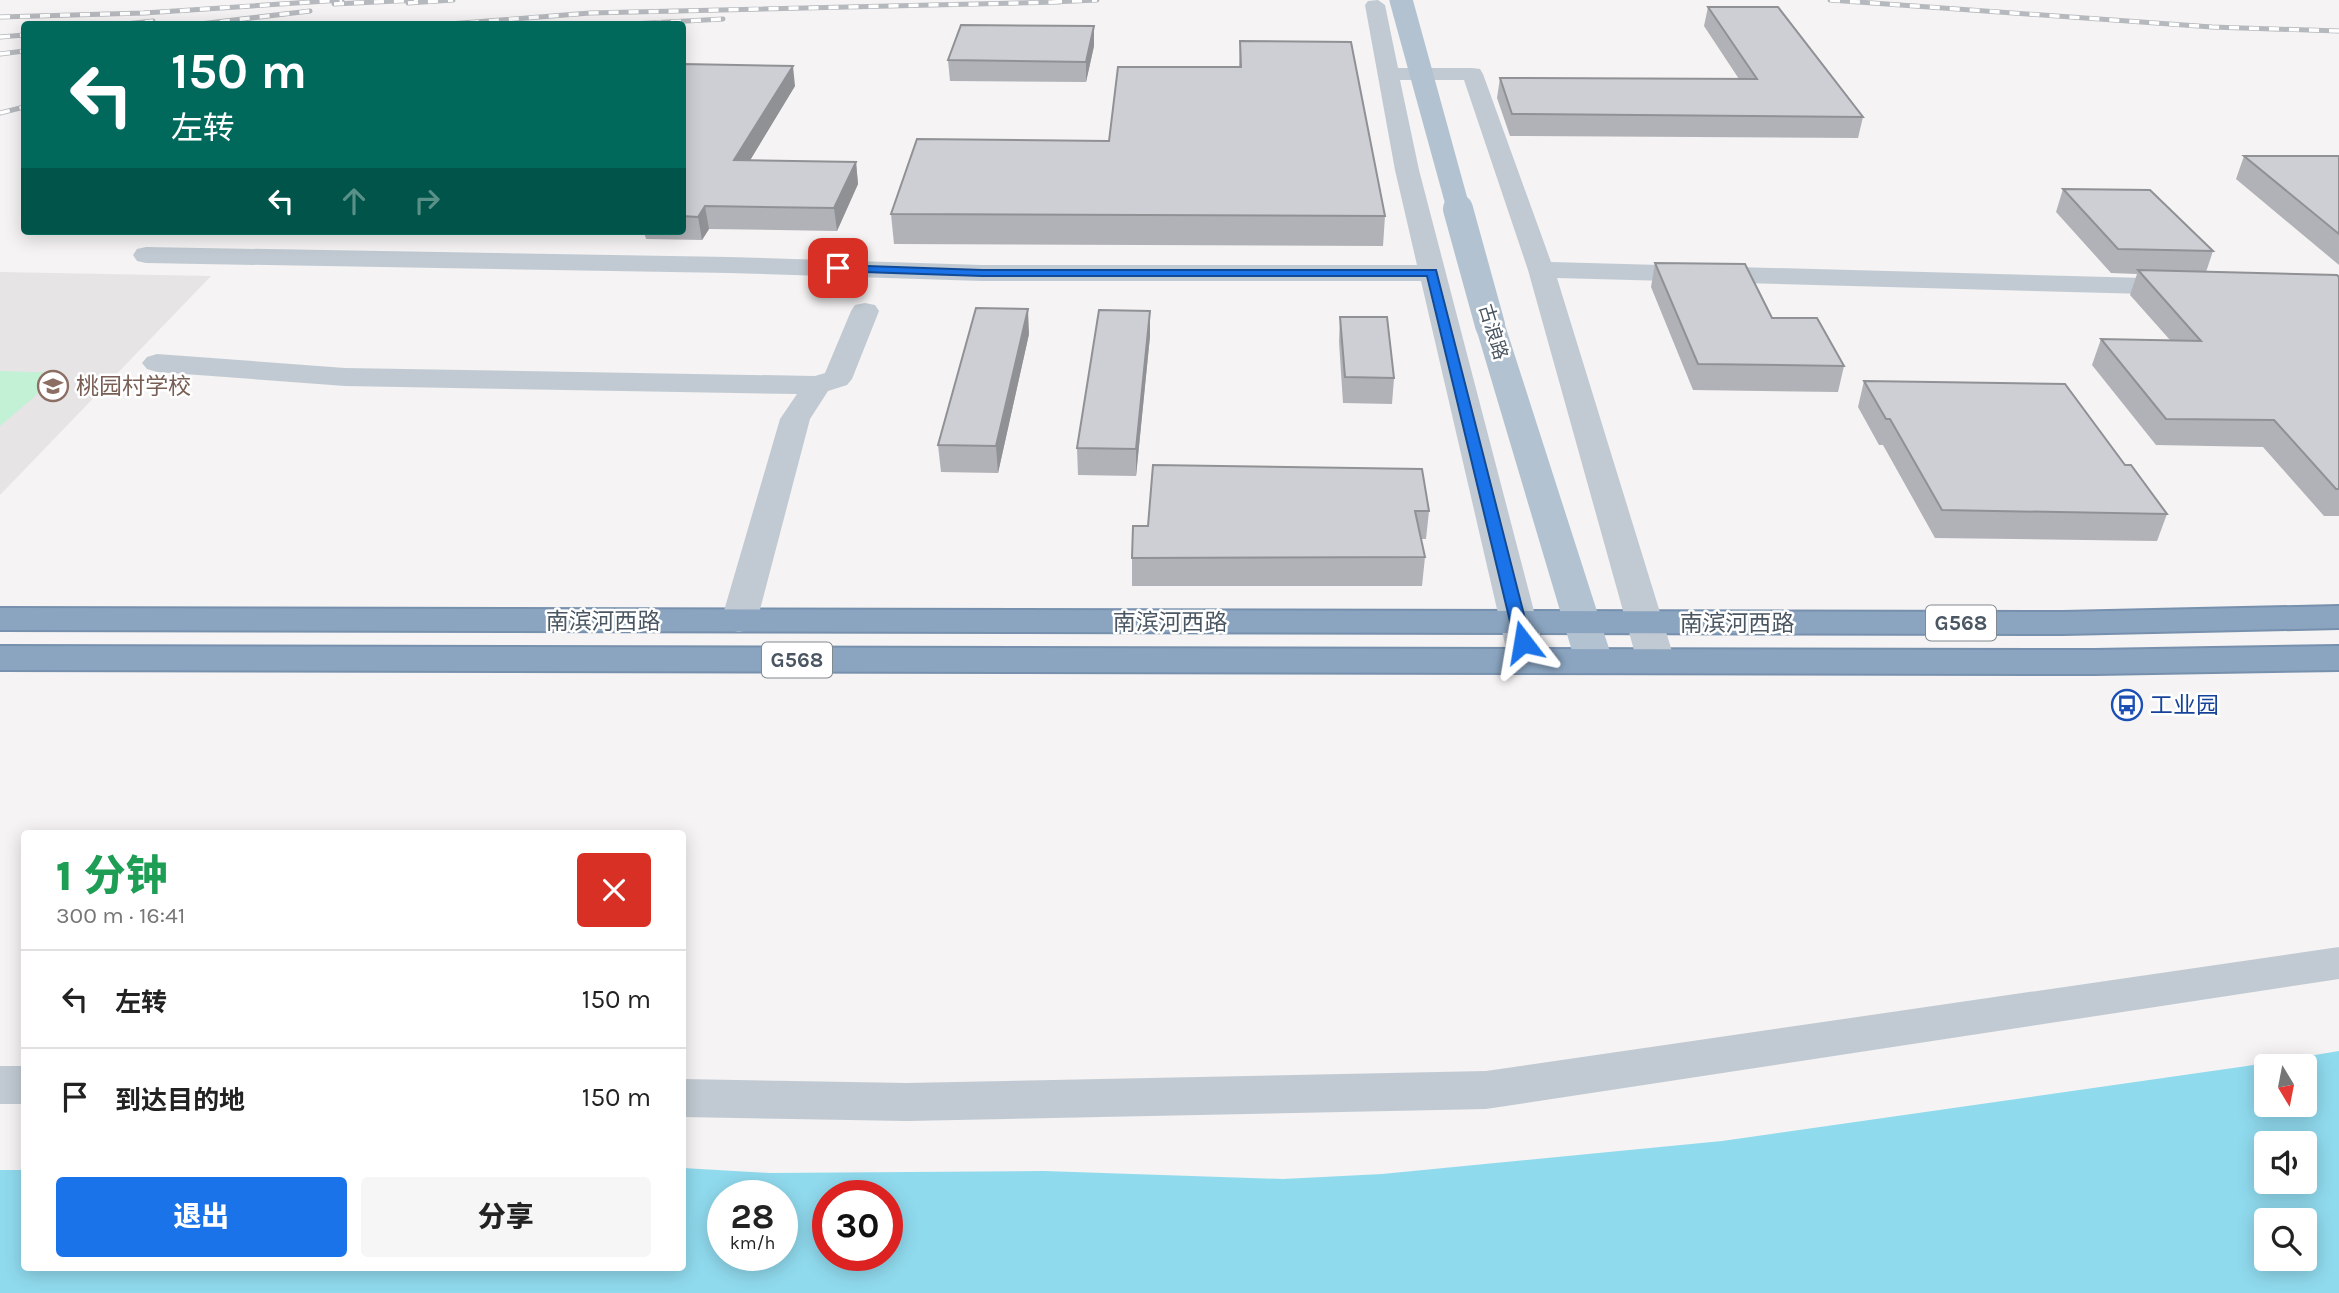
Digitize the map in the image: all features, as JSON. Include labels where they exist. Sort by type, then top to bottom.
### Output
[{"type":"highway","name":"南滨河西路","points":[[0,619],[2063,623],[2339,617]]},
{"type":"highway","name":"南滨河西路","points":[[0,658],[2094,662],[2339,658]]},
{"type":"main road","name":"古浪路","points":[[1388,3],[1594,661]]},
{"type":"street","points":[[1388,3],[1388,74],[1407,170],[1528,661]]},
{"type":"street","points":[[1388,74],[1472,74],[1541,270],[1656,661]]},
{"type":"street","points":[[146,255],[716,265],[982,273],[1432,273]]},
{"type":"street","points":[[1541,270],[2206,287]]},
{"type":"street","points":[[157,363],[345,377],[817,385],[837,379],[864,311]]},
{"type":"street","points":[[740,621],[795,419],[817,385]]},
{"type":"street","points":[[686,1098],[907,1102],[1486,1090],[2339,963]]},
{"type":"street","points":[[0,1085],[21,1085]]},
{"type":"shaded area","name":"桃园村学校","points":[[0,272],[211,276],[0,495]]},
{"type":"green space","points":[[0,371],[62,373],[0,426]]},
{"type":"water","points":[[2339,1051],[2339,1293],[0,1293],[0,1170],[21,1170],[21,1271],[686,1271],[686,1168],[769,1173],[1044,1171],[1283,1179],[1382,1174],[1722,1141],[2254,1065],[2254,1117],[2317,1117],[2317,1055]]},
{"type":"building","points":[[1708,7],[1778,7],[1863,117],[1512,114],[1500,78],[1757,79]]},
{"type":"building","points":[[961,25],[1094,26],[1086,62],[948,60]]},
{"type":"building","points":[[1240,41],[1351,42],[1385,216],[891,214],[917,139],[1109,141],[1118,67],[1241,67]]},
{"type":"building","points":[[686,64],[793,66],[734,160],[856,162],[834,208],[705,206],[698,217],[686,216]]},
{"type":"building","points":[[2244,156],[2339,156],[2339,234]]},
{"type":"building","points":[[2063,189],[2150,190],[2213,251],[2118,249]]},
{"type":"building","points":[[1655,263],[1745,264],[1772,318],[1817,318],[1844,366],[1698,364]]},
{"type":"building","points":[[2138,270],[2339,277],[2339,489],[2336,489],[2274,420],[2166,419],[2101,339],[2201,341]]},
{"type":"building","points":[[976,308],[1028,309],[996,446],[938,445]]},
{"type":"building","points":[[1099,310],[1150,311],[1136,449],[1077,448]]},
{"type":"building","points":[[1340,317],[1387,317],[1394,378],[1345,377]]},
{"type":"building","points":[[1864,381],[2065,384],[2125,465],[2131,465],[2167,514],[1942,510],[1890,419],[1886,419]]},
{"type":"building","points":[[1153,465],[1422,469],[1429,511],[1415,511],[1425,557],[1132,558],[1133,526],[1148,526]]},
{"type":"railway","points":[[0,17],[144,13],[342,0]]},
{"type":"railway","points":[[334,4],[418,0]]},
{"type":"railway","points":[[408,3],[453,0]]},
{"type":"railway","points":[[1052,2],[1097,0]]},
{"type":"railway","points":[[1830,0],[2212,27],[2339,31]]},
{"type":"railway","points":[[487,21],[590,13],[1060,2]]},
{"type":"railway","points":[[225,21],[310,11]]},
{"type":"railway","points":[[686,21],[723,19]]},
{"type":"railway","points":[[0,37],[21,35]]},
{"type":"railway","points":[[0,54],[21,51]]},
{"type":"railway","points":[[0,113],[21,108]]},
{"type":"place","name":"桃园村学校","points":[[53,386]]},
{"type":"place","name":"工业园","points":[[2127,705]]},
{"type":"route","points":[[838,268],[982,273],[1432,273],[1523,642]]}]
